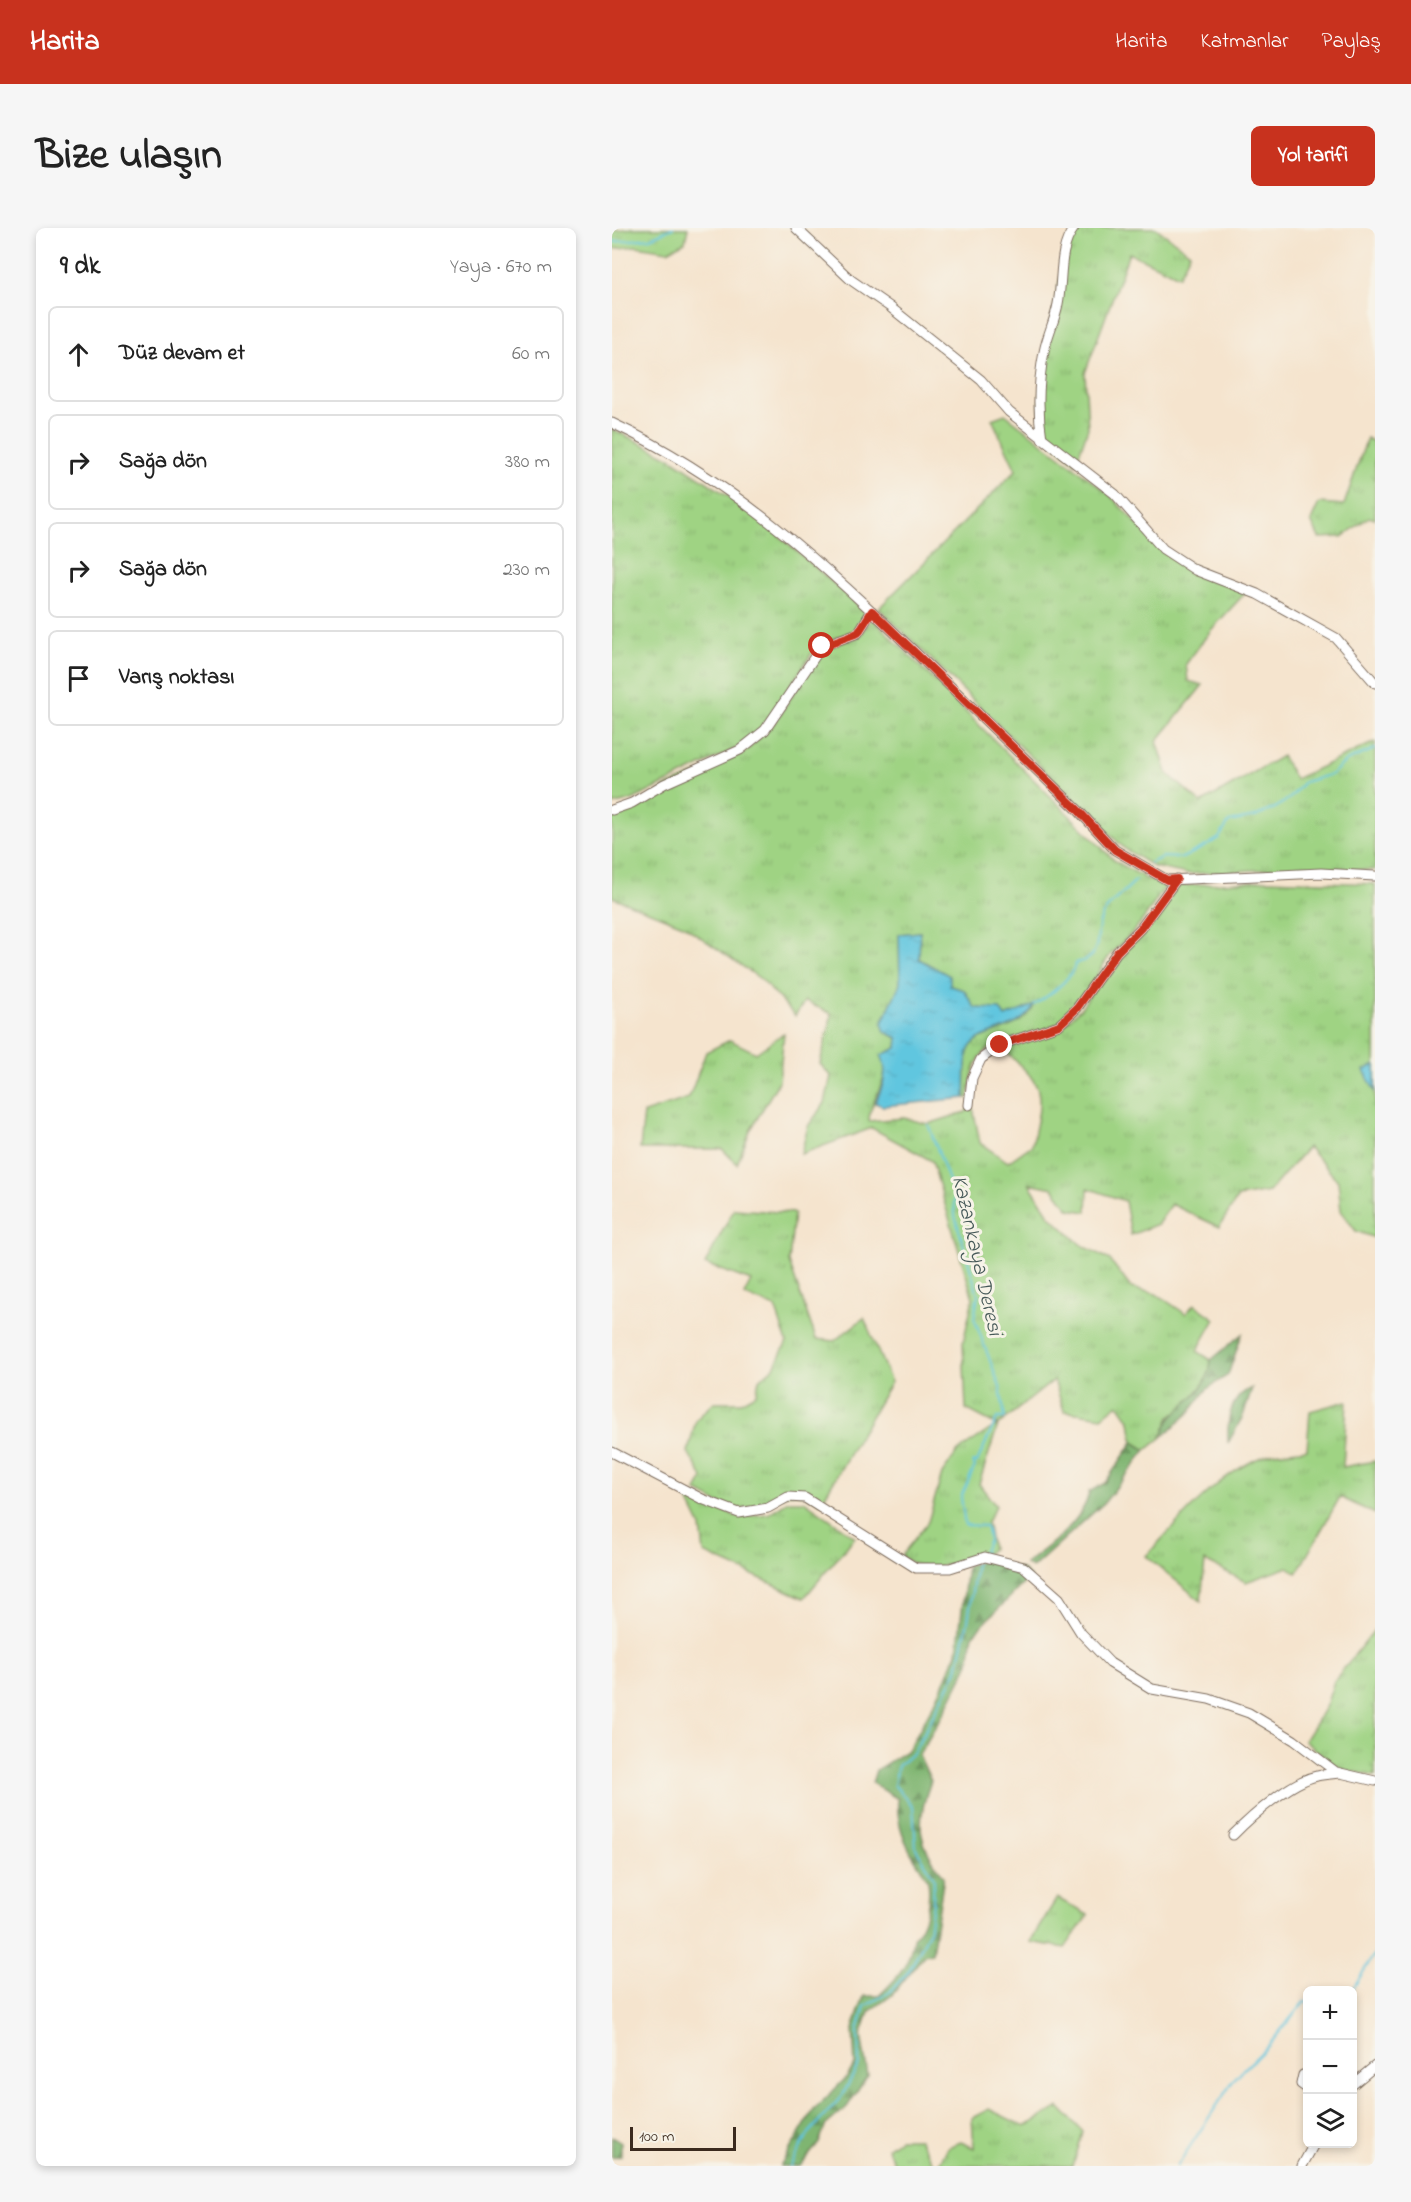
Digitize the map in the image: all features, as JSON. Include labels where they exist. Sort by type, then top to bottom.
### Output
[{"type":"street","points":[[796,228],[851,280],[890,307],[981,380],[1009,412],[1115,494],[1163,549],[1195,570],[1257,594],[1336,638],[1375,683]]},
{"type":"street","points":[[1042,439],[1037,407],[1044,352],[1058,303],[1063,260],[1069,235],[1074,228]]},
{"type":"street","points":[[612,423],[663,447],[770,520],[872,611],[1078,810],[1115,850],[1167,880],[1321,873],[1375,876]]},
{"type":"street","points":[[612,810],[632,803],[664,784],[741,750],[765,730],[822,646],[858,633],[872,611]]},
{"type":"street","points":[[969,1105],[972,1077],[981,1059],[1000,1045],[1059,1025],[1077,1008],[1117,952],[1141,928],[1177,879]]},
{"type":"street","points":[[612,1452],[702,1499],[739,1513],[768,1508],[788,1497],[805,1498],[916,1568],[950,1568],[985,1557],[1024,1567],[1059,1598],[1081,1633],[1110,1663],[1152,1689],[1209,1699],[1250,1713],[1293,1740],[1336,1772],[1375,1780]]},
{"type":"street","points":[[1233,1835],[1249,1819],[1288,1791],[1315,1776],[1343,1773]]},
{"type":"street","points":[[1357,2082],[1375,2066]]},
{"type":"street","points":[[1302,2166],[1312,2148]]},
{"type":"green space","points":[[633,228],[688,228],[685,242],[668,251],[636,246],[612,249],[612,231]]},
{"type":"green space","points":[[1078,228],[1156,228],[1190,253],[1179,276],[1129,253],[1085,373],[1088,428],[1076,463],[1045,437],[1040,409],[1043,371],[1058,287],[1071,241]]},
{"type":"green space","points":[[1005,414],[1108,493],[1162,551],[1246,592],[1211,630],[1186,664],[1188,681],[1203,685],[1157,741],[1167,773],[1201,803],[1282,756],[1295,779],[1375,742],[1375,870],[1272,869],[1187,874],[1154,867],[1125,849],[879,608],[1016,470],[992,419]]},
{"type":"green space","points":[[612,429],[669,457],[751,511],[866,612],[856,631],[818,644],[763,727],[735,749],[632,800],[612,805]]},
{"type":"green space","points":[[1367,438],[1375,443],[1375,519],[1369,517],[1342,537],[1319,538],[1311,521],[1319,503],[1344,505]]},
{"type":"green space","points":[[872,618],[1115,861],[1147,879],[1166,886],[1141,922],[1111,954],[1081,1001],[1066,1017],[1042,1031],[998,1044],[987,1050],[978,1060],[972,1075],[969,1098],[965,1098],[966,1069],[968,1052],[972,1044],[1019,1022],[1034,1006],[1005,1017],[1000,1009],[974,1008],[964,990],[950,986],[949,976],[919,959],[920,932],[899,934],[900,984],[883,1023],[885,1032],[898,1038],[897,1048],[882,1055],[885,1073],[869,1121],[904,1118],[928,1124],[966,1112],[972,1103],[980,1143],[1008,1162],[1032,1145],[1039,1111],[1039,1099],[1038,1089],[1033,1080],[1001,1047],[1061,1027],[1080,1009],[1120,953],[1145,930],[1178,886],[1268,880],[1375,884],[1375,1238],[1356,1231],[1341,1211],[1338,1181],[1308,1147],[1269,1192],[1238,1197],[1219,1227],[1171,1204],[1158,1224],[1131,1235],[1125,1201],[1088,1188],[1087,1212],[1069,1209],[1053,1188],[1029,1183],[1049,1215],[1080,1244],[1110,1260],[1131,1288],[1156,1294],[1186,1314],[1194,1304],[1215,1319],[1197,1351],[1211,1360],[1210,1376],[1185,1407],[1170,1417],[1161,1438],[1146,1450],[1133,1442],[1130,1421],[1118,1404],[1102,1417],[1064,1411],[1054,1380],[998,1425],[979,1484],[996,1506],[987,1522],[992,1549],[968,1561],[936,1566],[911,1563],[901,1556],[928,1522],[942,1474],[958,1451],[997,1425],[966,1409],[963,1343],[973,1298],[932,1161],[872,1128],[801,1154],[808,1126],[825,1103],[831,1076],[820,1064],[832,1014],[805,1001],[795,1016],[762,980],[683,925],[612,897],[612,814],[639,806],[666,787],[745,752],[772,726],[823,649],[860,636]]},
{"type":"green space","points":[[784,1033],[779,1081],[750,1131],[737,1164],[722,1149],[640,1149],[644,1113],[689,1098],[706,1052],[730,1040],[756,1053]]},
{"type":"green space","points":[[734,1209],[794,1213],[789,1262],[816,1339],[834,1341],[864,1318],[891,1382],[821,1503],[808,1496],[788,1494],[753,1507],[735,1509],[696,1491],[703,1478],[688,1452],[696,1420],[714,1402],[742,1402],[756,1394],[759,1380],[774,1367],[787,1342],[775,1307],[744,1295],[751,1281],[705,1264]]},
{"type":"green space","points":[[1242,1334],[1228,1375],[1207,1389],[1189,1413],[1161,1438],[1170,1419],[1203,1386],[1211,1360]]},
{"type":"green space","points":[[1252,1388],[1243,1416],[1228,1443],[1229,1418],[1234,1404],[1238,1397]]},
{"type":"green space","points":[[1347,1401],[1343,1467],[1375,1461],[1375,1514],[1340,1497],[1297,1573],[1288,1567],[1246,1582],[1205,1561],[1201,1601],[1146,1556],[1187,1512],[1235,1471],[1270,1454],[1307,1449],[1310,1411]]},
{"type":"green space","points":[[1133,1442],[1146,1450],[1104,1503],[1032,1568],[1025,1564],[1073,1523],[1086,1503],[1089,1492],[1105,1483]]},
{"type":"green space","points":[[685,1494],[738,1517],[768,1514],[788,1501],[804,1501],[855,1537],[804,1598],[704,1553],[701,1527]]},
{"type":"green space","points":[[986,1560],[1022,1569],[1030,1577],[973,1634],[969,1663],[945,1711],[919,1755],[931,1781],[923,1808],[921,1831],[928,1853],[944,1876],[932,1953],[924,1955],[892,1995],[869,2012],[861,2036],[868,2075],[847,2107],[825,2126],[819,2143],[800,2166],[780,2166],[814,2110],[846,2078],[855,2065],[853,2029],[864,1996],[879,1996],[897,1977],[906,1964],[913,1938],[918,1933],[924,1919],[929,1896],[928,1881],[905,1839],[898,1815],[898,1799],[872,1783],[876,1770],[908,1750],[937,1698],[957,1653],[967,1566]]},
{"type":"green space","points":[[1375,1629],[1375,1776],[1341,1769],[1304,1741],[1326,1706],[1334,1681]]},
{"type":"green space","points":[[1057,1898],[1088,1915],[1065,1948],[1030,1942]]},
{"type":"green space","points":[[1059,2107],[1083,2132],[1073,2166],[938,2166],[948,2147],[961,2142],[974,2148],[972,2118],[989,2109],[1025,2127]]},
{"type":"green space","points":[[612,2136],[621,2142],[621,2156],[612,2158]]},
{"type":"green space","points":[[899,2139],[919,2139],[935,2166],[896,2166],[887,2148]]},
{"type":"water","points":[[920,932],[919,959],[950,976],[950,986],[964,990],[975,1008],[1000,1009],[1005,1017],[1034,1005],[1018,1022],[988,1034],[972,1044],[966,1063],[965,1098],[883,1106],[875,1103],[884,1079],[885,1067],[881,1055],[897,1048],[898,1038],[885,1032],[882,1023],[900,984],[899,934]]},
{"type":"water","points":[[1375,1065],[1375,1092],[1364,1070]]},
{"type":"waterway","points":[[612,242],[650,238],[673,228]]},
{"type":"waterway","points":[[1150,863],[1163,857],[1182,858],[1206,846],[1219,838],[1229,822],[1255,817],[1277,807],[1291,797],[1304,782],[1332,774],[1346,761],[1375,749]]},
{"type":"waterway","points":[[1034,1005],[1064,982],[1076,963],[1092,955],[1103,914],[1136,880]]},
{"type":"waterway","name":"Kazankaya Deresi","points":[[928,1124],[954,1194],[955,1216],[978,1295],[974,1318],[1000,1387],[1005,1418],[997,1418],[977,1462],[973,1462],[975,1466],[961,1497],[965,1525],[986,1526],[989,1539],[983,1554]]},
{"type":"waterway","name":"Kazankaya Deresi","points":[[790,2166],[809,2133],[842,2096],[859,2064],[858,2030],[865,2006],[890,1992],[909,1971],[929,1932],[934,1878],[916,1848],[913,1806],[894,1785],[898,1766],[914,1752],[957,1670],[968,1621],[976,1563]]},
{"type":"waterway","points":[[1354,1986],[1375,1953]]},
{"type":"waterway","points":[[1177,2166],[1235,2078],[1268,2046],[1303,2003]]},
{"type":"route","points":[[822,646],[858,633],[872,611],[1078,810],[1115,850],[1167,880],[1177,879],[1141,928],[1096,978],[1077,1008],[1059,1025],[1000,1045]]}]
